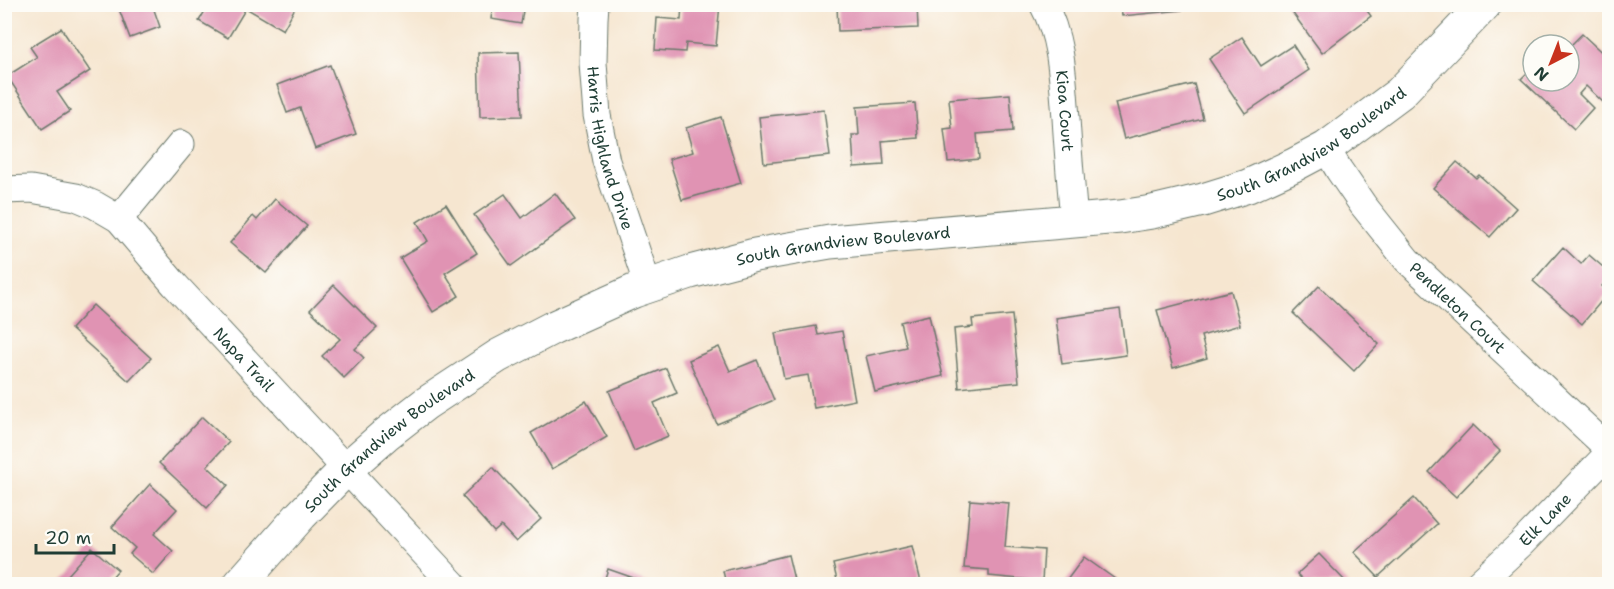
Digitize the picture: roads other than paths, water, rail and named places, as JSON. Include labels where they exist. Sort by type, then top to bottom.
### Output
[{"type":"street","name":"Harris Highland Drive","points":[[596,4],[593,63],[597,115],[606,161],[648,286]]},
{"type":"street","name":"Kioa Court","points":[[1044,4],[1057,41],[1062,71],[1074,220]]},
{"type":"street","name":"South Grandview Boulevard","points":[[240,585],[345,470],[385,435],[425,404],[498,356],[552,327],[648,286],[755,255],[830,242],[1120,217],[1203,200],[1248,186],[1326,147],[1400,93],[1485,4]]},
{"type":"street","points":[[119,219],[181,144]]},
{"type":"street","name":"Pendleton Court","points":[[1326,147],[1363,205],[1407,260],[1610,451]]},
{"type":"street","name":"Napa Trail","points":[[4,190],[31,189],[76,197],[119,219],[175,285],[453,585]]},
{"type":"street","name":"Elk Lane","points":[[1478,585],[1521,544],[1610,451]]}]
